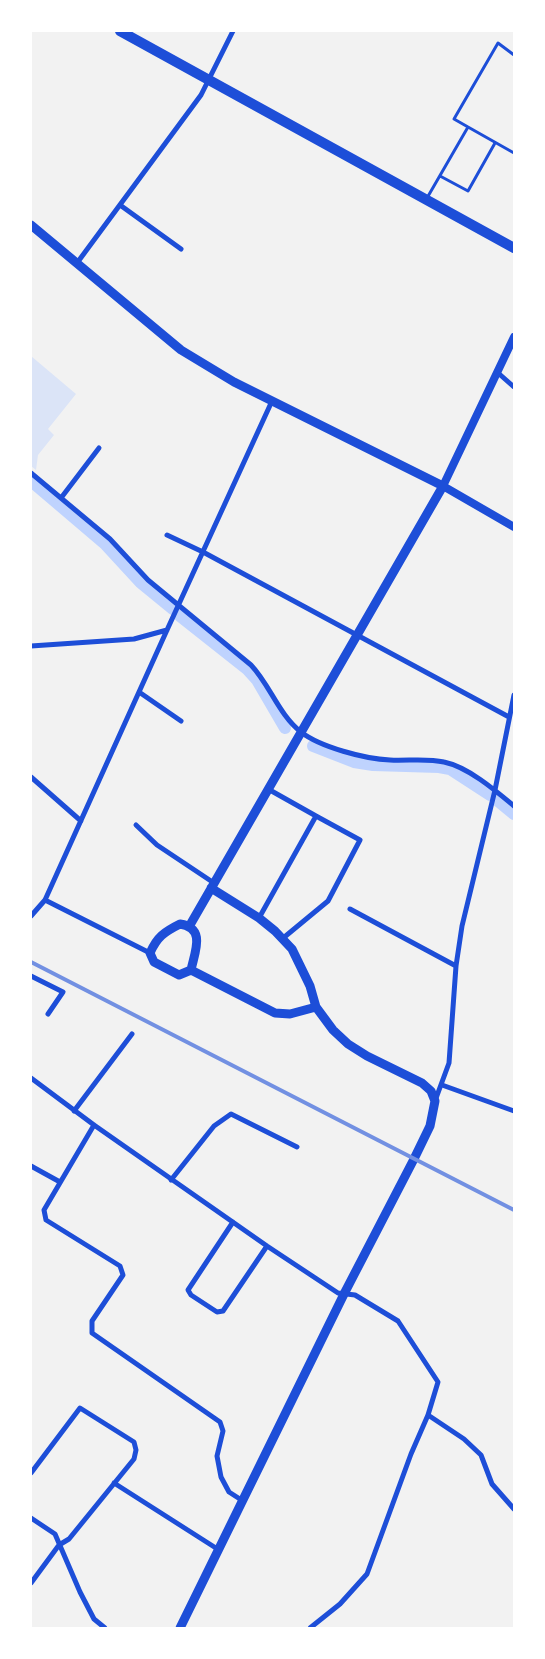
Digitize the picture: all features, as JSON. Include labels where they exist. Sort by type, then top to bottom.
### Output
[{"type":"highway","points":[[120,31],[514,248]]},
{"type":"main road","points":[[31,226],[181,350],[234,382],[443,486],[190,926]]},
{"type":"main road","points":[[180,1628],[345,1292],[430,1126],[435,1101],[431,1091],[422,1083],[367,1056],[348,1044],[333,1030],[316,1007],[302,968],[292,950],[259,918],[212,885]]},
{"type":"main road","points":[[191,970],[197,946],[195,931],[190,926],[180,924],[167,930],[155,940],[150,953],[154,962],[179,975],[191,970],[275,1013],[290,1014],[316,1007]]},
{"type":"street","points":[[76,263],[201,95],[233,31]]},
{"type":"street","points":[[120,205],[181,249]]},
{"type":"street","points":[[514,337],[443,486],[514,527]]},
{"type":"street","points":[[497,372],[514,386]]},
{"type":"street","points":[[31,916],[45,900],[272,401]]},
{"type":"street","points":[[61,498],[99,448]]},
{"type":"street","points":[[31,473],[110,539],[148,580],[256,670],[293,724],[301,732],[318,742],[363,757],[388,760],[442,761],[456,766],[495,790],[514,806]]},
{"type":"street","points":[[167,535],[203,552],[509,717]]},
{"type":"street","points":[[31,646],[134,639],[167,630]]},
{"type":"street","points":[[139,692],[181,720]]},
{"type":"street","points":[[435,1101],[449,1063],[456,966],[462,926],[495,790],[514,695]]},
{"type":"street","points":[[31,778],[81,821]]},
{"type":"street","points":[[268,789],[360,840],[328,901],[282,939]]},
{"type":"street","points":[[259,918],[316,816]]},
{"type":"street","points":[[136,825],[157,845],[212,885]]},
{"type":"street","points":[[45,900],[150,953]]},
{"type":"street","points":[[350,909],[456,966]]},
{"type":"street","points":[[31,976],[63,992],[48,1014]]},
{"type":"street","points":[[74,1111],[132,1034]]},
{"type":"street","points":[[31,1078],[74,1111],[267,1246],[338,1293],[345,1292],[355,1295],[398,1321],[438,1382],[428,1415],[411,1454],[367,1574],[340,1604],[310,1628]]},
{"type":"street","points":[[442,1085],[514,1111]]},
{"type":"street","points":[[171,1180],[214,1126],[231,1114],[297,1147]]},
{"type":"street","points":[[94,1125],[44,1210],[46,1220],[120,1266],[123,1275],[92,1321],[92,1333],[220,1422],[223,1431],[217,1456],[221,1476],[230,1492],[243,1501]]},
{"type":"street","points":[[31,1166],[60,1182]]},
{"type":"street","points":[[233,1222],[188,1290],[191,1295],[217,1312],[223,1311],[267,1246]]},
{"type":"street","points":[[31,1473],[80,1408],[134,1442],[136,1450],[134,1458],[69,1539],[59,1545],[31,1583]]},
{"type":"street","points":[[428,1415],[464,1439],[481,1455],[492,1484],[514,1509]]},
{"type":"street","points":[[114,1483],[219,1550]]},
{"type":"street","points":[[31,1518],[55,1534],[94,1619],[104,1628]]},
{"type":"lane","points":[[514,55],[498,43],[454,119],[514,153]]},
{"type":"lane","points":[[426,200],[468,127]]},
{"type":"lane","points":[[440,176],[468,191],[495,143]]},
{"type":"shaded area","points":[[31,356],[76,394],[48,429],[54,435],[38,455],[36,470],[31,466]]},
{"type":"waterway","points":[[31,481],[105,544],[140,582],[173,609]]},
{"type":"waterway","points":[[180,616],[247,669],[257,680],[285,728]]},
{"type":"waterway","points":[[313,746],[354,762],[373,765],[450,769],[490,795]]},
{"type":"waterway","points":[[497,800],[514,814]]},
{"type":"railway","points":[[31,962],[514,1210]]}]
